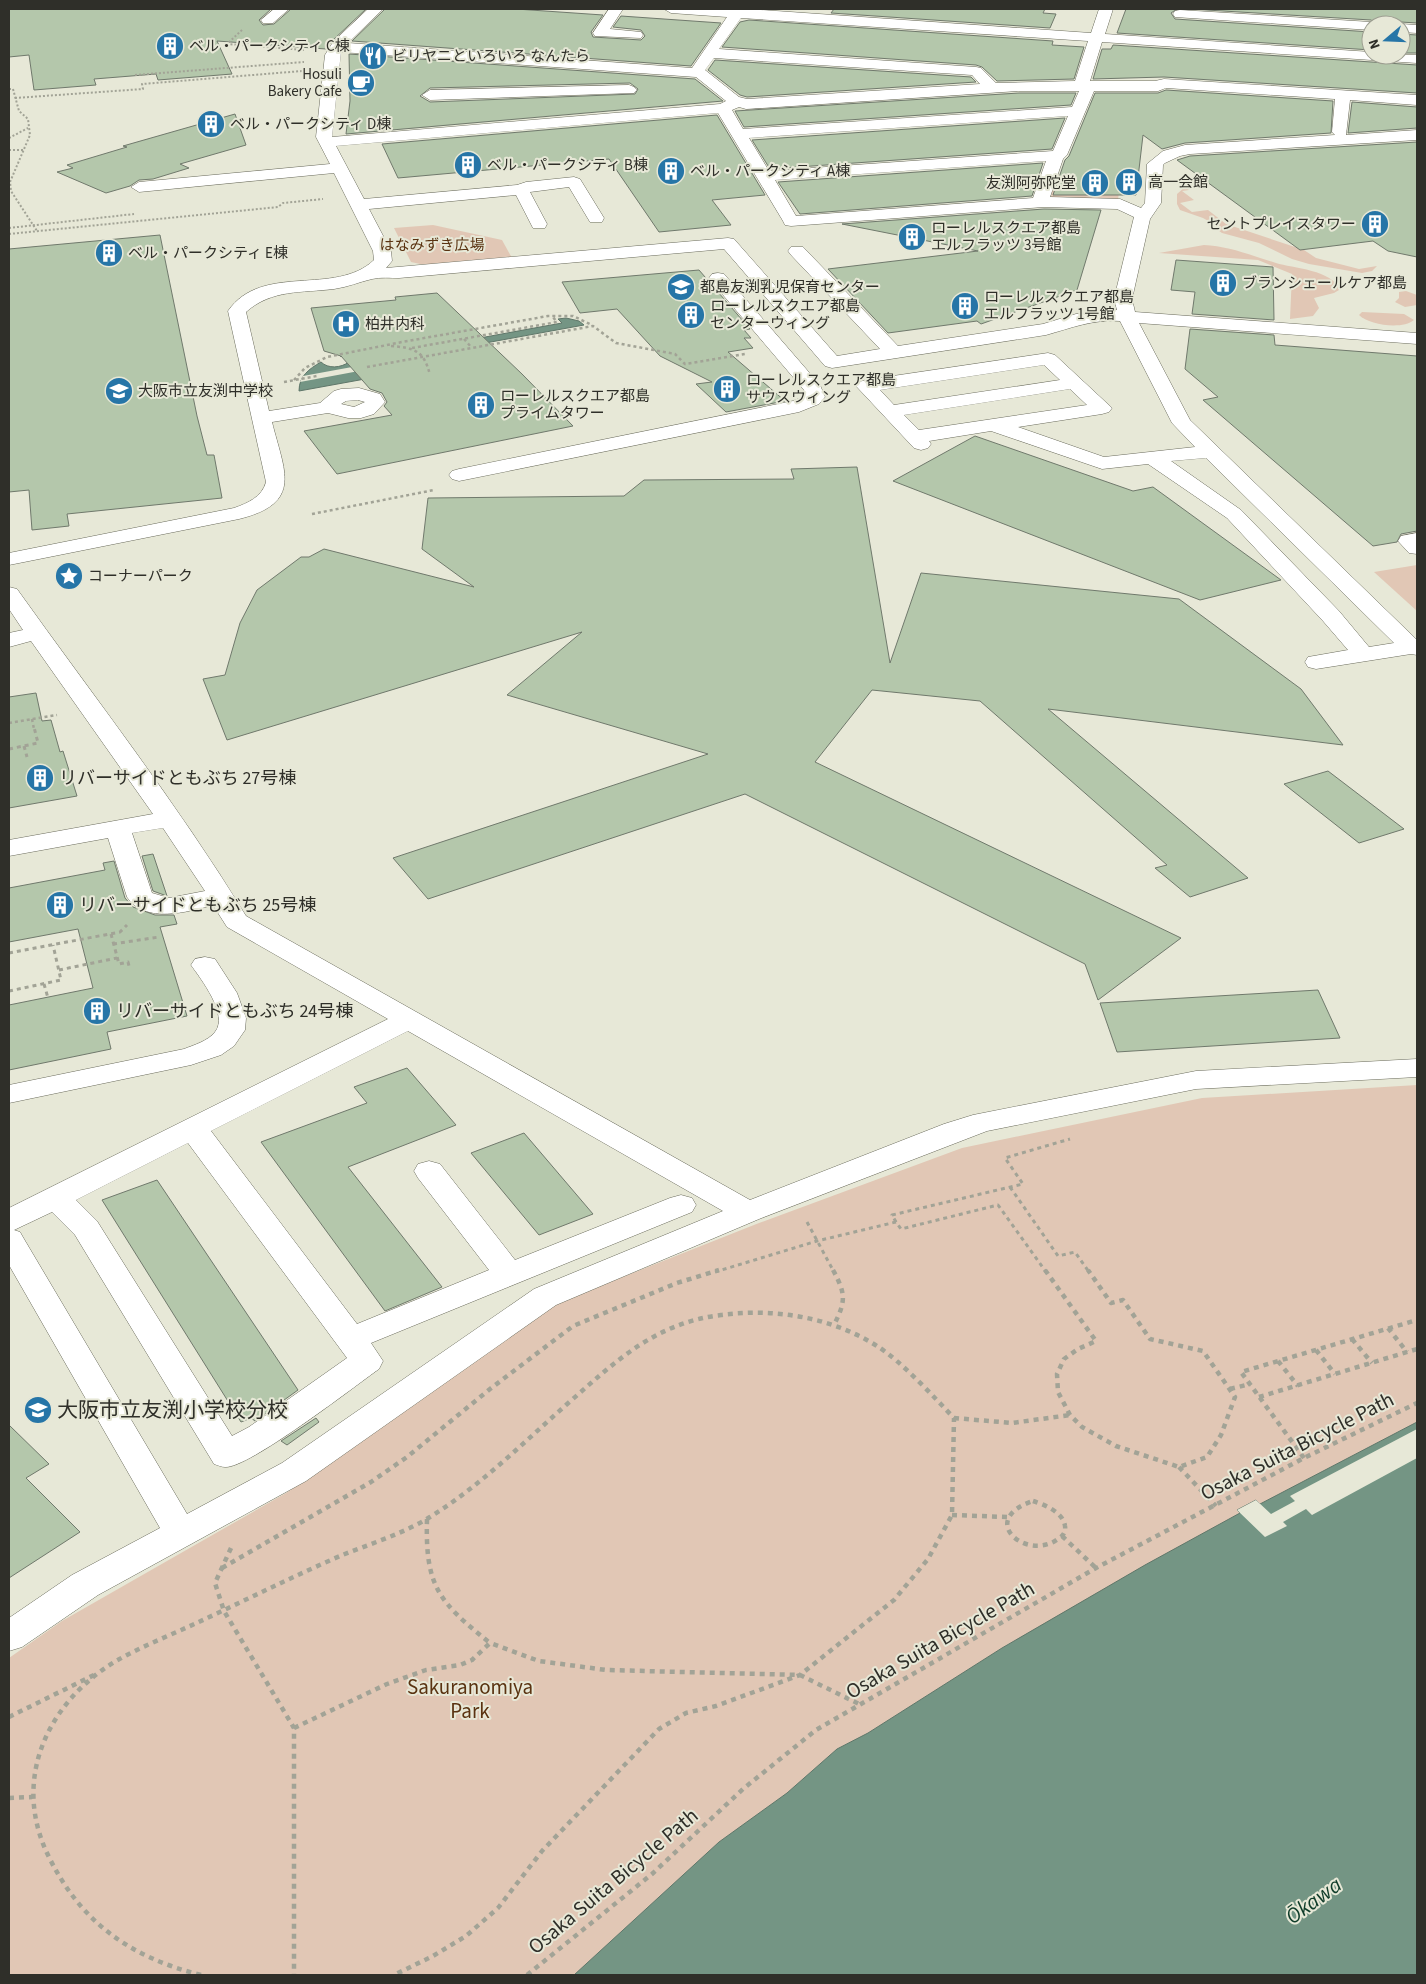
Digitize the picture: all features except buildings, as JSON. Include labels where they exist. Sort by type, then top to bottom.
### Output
[{"type":"street","points":[[268,20],[282,9]]},
{"type":"street","points":[[9,559],[227,516],[256,506],[273,492],[276,482],[236,318],[237,311],[240,306],[254,297],[274,290],[344,281],[369,273],[381,265],[384,256],[324,137],[332,64],[337,47],[376,9]]},
{"type":"street","points":[[616,9],[600,33],[636,35]]},
{"type":"street","points":[[671,9],[739,11],[1417,59]]},
{"type":"street","points":[[764,176],[1059,155],[1078,111],[1106,9]]},
{"type":"street","points":[[697,73],[739,11]]},
{"type":"street","points":[[1171,42],[1181,11],[1361,25]]},
{"type":"street","points":[[337,47],[697,73],[730,105],[738,134],[791,221],[1042,203],[1120,204],[1144,216]]},
{"type":"street","points":[[1299,70],[1302,51]]},
{"type":"street","points":[[710,53],[976,71],[992,88]]},
{"type":"street","points":[[428,134],[431,54]]},
{"type":"street","points":[[626,68],[634,116]]},
{"type":"street","points":[[122,192],[145,185],[333,155],[428,134],[634,116],[730,105],[992,88],[1085,85],[1158,86],[1164,82],[1417,100]]},
{"type":"street","points":[[430,95],[629,90]]},
{"type":"street","points":[[1340,132],[1343,94]]},
{"type":"street","points":[[738,134],[1078,111]]},
{"type":"street","points":[[333,155],[595,133]]},
{"type":"street","points":[[1414,647],[1182,423],[1127,316],[1123,300],[1144,216],[1153,203],[1155,164],[1166,155],[1178,151],[1417,136]]},
{"type":"street","points":[[1042,203],[1056,155]]},
{"type":"street","points":[[358,204],[521,190],[526,187],[574,182],[596,218]]},
{"type":"street","points":[[521,190],[539,224]]},
{"type":"street","points":[[369,273],[399,273],[728,243],[832,362],[1046,329],[1076,319],[1107,315],[1417,338]]},
{"type":"street","points":[[797,251],[894,353]]},
{"type":"street","points":[[460,475],[798,406],[812,400],[815,397],[812,389],[720,281],[760,280]]},
{"type":"street","points":[[1048,358],[1102,408],[992,425],[918,441],[891,411],[866,386],[1048,358]]},
{"type":"street","points":[[891,411],[1075,383]]},
{"type":"street","points":[[261,417],[288,415],[331,407]]},
{"type":"street","points":[[992,425],[1102,463],[1211,451]]},
{"type":"street","points":[[1152,458],[1234,514],[1331,616],[1364,655]]},
{"type":"street","points":[[1417,539],[1409,541],[1417,548]]},
{"type":"street","points":[[9,594],[169,819],[236,921],[748,1212]]},
{"type":"street","points":[[9,640],[37,633]]},
{"type":"street","points":[[1316,662],[1414,647]]},
{"type":"street","points":[[9,848],[169,819]]},
{"type":"street","points":[[118,828],[140,897],[148,903],[164,907],[220,895]]},
{"type":"street","points":[[9,1094],[191,1056],[216,1045],[231,1030],[234,1020],[226,994],[206,965]]},
{"type":"street","points":[[9,1221],[410,1019]]},
{"type":"street","points":[[9,1637],[85,1586],[294,1472],[544,1297],[748,1212],[954,1131],[983,1122],[1196,1080],[1417,1068]]},
{"type":"street","points":[[55,1197],[86,1228],[226,1455],[261,1436],[367,1361],[194,1128]]},
{"type":"street","points":[[429,1171],[510,1275]]},
{"type":"street","points":[[350,1339],[681,1205]]},
{"type":"street","points":[[9,1240],[181,1534]]},
{"type":"path","points":[[135,75],[307,61]]},
{"type":"path","points":[[15,98],[144,89],[142,84],[306,70]]},
{"type":"path","points":[[9,89],[13,89],[19,111],[28,119],[30,135],[12,172],[11,191],[37,231]]},
{"type":"path","points":[[9,138],[28,128]]},
{"type":"path","points":[[9,150],[24,150]]},
{"type":"path","points":[[9,234],[278,207],[283,203],[329,199]]},
{"type":"path","points":[[388,346],[413,349],[537,327],[557,322],[552,316]]},
{"type":"path","points":[[294,380],[305,368],[327,357],[552,316],[573,316],[586,321],[616,343],[675,354],[685,364],[750,354]]},
{"type":"path","points":[[365,367],[593,326]]},
{"type":"path","points":[[464,340],[471,347]]},
{"type":"path","points":[[413,349],[426,362],[430,375]]},
{"type":"path","points":[[280,383],[320,376]]},
{"type":"path","points":[[9,723],[66,714]]},
{"type":"path","points":[[9,748],[38,743],[32,719]]},
{"type":"path","points":[[24,746],[27,757]]},
{"type":"path","points":[[9,954],[120,932]]},
{"type":"path","points":[[111,934],[119,964],[128,962],[129,966]]},
{"type":"path","points":[[9,991],[61,980],[53,945]]},
{"type":"path","points":[[59,970],[117,958]]},
{"type":"path","points":[[44,984],[48,998]]},
{"type":"path","points":[[1078,1136],[1005,1158],[1023,1184],[892,1215],[900,1229],[998,1205],[1096,1341],[1078,1349],[1064,1359],[1058,1374],[1058,1392],[1070,1415],[1082,1427],[1110,1444],[1179,1467],[1216,1506]]},
{"type":"path","points":[[1010,1187],[1058,1256],[1075,1252],[1111,1303],[1123,1300],[1150,1340],[1203,1351],[1235,1397],[1221,1435],[1207,1457],[1179,1467]]},
{"type":"path","points":[[805,1217],[843,1288],[844,1305],[834,1325]]},
{"type":"path","points":[[222,1568],[371,1482],[407,1457],[490,1388],[573,1326],[677,1283],[817,1240],[896,1222]]},
{"type":"path","points":[[9,1717],[99,1672],[118,1660],[336,1558],[427,1519],[478,1483],[624,1354],[642,1342],[692,1322],[750,1310],[786,1314],[834,1325],[877,1345],[954,1418],[1016,1424],[1037,1423],[1070,1415]]},
{"type":"path","points":[[1304,1458],[1241,1372],[1417,1320]]},
{"type":"path","points":[[1388,1328],[1407,1352]]},
{"type":"path","points":[[1352,1339],[1372,1363]]},
{"type":"path","points":[[1260,1397],[1417,1349]]},
{"type":"path","points":[[1316,1350],[1335,1374]]},
{"type":"path","points":[[1278,1360],[1298,1386]]},
{"type":"path","points":[[1230,1390],[1250,1384]]},
{"type":"path","name":"Osaka Suita Bicycle Path","points":[[527,1975],[652,1874],[743,1789],[816,1730],[1096,1568],[1304,1458],[1417,1403]]},
{"type":"path","points":[[394,1975],[433,1956],[466,1936],[498,1908],[542,1851],[659,1730],[686,1714],[740,1698],[800,1676],[894,1600],[928,1559],[952,1515],[954,1418]]},
{"type":"path","points":[[1045,1503],[1062,1517],[1064,1527],[1062,1536],[1052,1543],[1040,1546],[1026,1544],[1014,1538],[1006,1528],[1007,1517],[1012,1509],[1020,1504],[1045,1503]]},
{"type":"path","points":[[952,1515],[1007,1517]]},
{"type":"path","points":[[427,1519],[426,1549],[430,1577],[442,1601],[490,1643],[539,1661],[606,1670],[800,1676],[861,1705]]},
{"type":"path","points":[[1062,1536],[1096,1568]]},
{"type":"path","points":[[227,1538],[232,1546],[215,1583],[224,1612],[294,1728],[294,1975]]},
{"type":"path","points":[[294,1728],[387,1684],[426,1670],[460,1665],[472,1660],[490,1643]]},
{"type":"path","points":[[99,1672],[73,1696],[58,1714],[38,1761],[32,1796],[38,1832],[54,1872],[90,1919],[117,1942],[140,1955],[185,1974],[201,1975]]},
{"type":"path","points":[[9,1798],[32,1796]]},
{"type":"green space","points":[[1055,175],[1120,180],[1118,201],[1051,197]]},
{"type":"green space","points":[[1185,187],[1189,190],[1182,191],[1194,200],[1180,203],[1192,212],[1208,210],[1226,224],[1304,250],[1316,258],[1359,269],[1377,266],[1372,271],[1362,273],[1309,264],[1292,259],[1259,243],[1222,233],[1215,228],[1217,226],[1203,218],[1180,210],[1177,204],[1177,194]]},
{"type":"green space","name":"はなみずき広場","points":[[433,225],[502,240],[512,258],[425,265],[411,262],[394,228]]},
{"type":"green space","points":[[1204,245],[1232,249],[1276,263],[1321,274],[1336,283],[1339,290],[1314,298],[1319,308],[1313,316],[1290,319],[1292,274],[1258,260],[1159,253]]},
{"type":"green space","points":[[1406,291],[1417,295],[1417,305],[1405,307],[1395,302],[1399,298],[1399,292]]},
{"type":"green space","points":[[1362,312],[1404,314],[1414,320],[1402,325],[1378,324],[1359,315]]},
{"type":"green space","points":[[1417,565],[1417,611],[1374,572]]},
{"type":"green space","name":"Sakuranomiya Park","points":[[1417,1085],[1417,1422],[1260,1504],[1256,1500],[1238,1510],[1240,1513],[1002,1648],[868,1733],[837,1749],[787,1793],[719,1842],[574,1975],[9,1975],[9,1658],[62,1621],[286,1493],[542,1313],[562,1301],[759,1223],[962,1148],[1202,1098]]},
{"type":"water","points":[[566,318],[579,321],[584,325],[447,350],[365,379],[299,391],[303,377],[312,367],[321,362],[327,366],[335,367],[349,362],[345,357],[340,356],[414,350],[562,323],[558,319]]},
{"type":"water","name":"Ōkawa","points":[[1417,1422],[1417,1975],[574,1975],[719,1842],[787,1793],[837,1749],[868,1733],[1002,1648],[1145,1565],[1240,1513],[1237,1510],[1256,1500],[1260,1504]]},
{"type":"pier","points":[[412,356],[418,360],[300,382],[303,376]]},
{"type":"pier","points":[[1417,1429],[1417,1458],[1312,1515],[1306,1509],[1283,1522],[1287,1526],[1265,1537],[1237,1510],[1256,1500],[1271,1514],[1295,1501],[1290,1496]]},
{"type":"place","name":"ベル・パークシティ C棟","points":[[170,46]]},
{"type":"place","name":"ビリヤニといろいろ なんたら","points":[[373,56]]},
{"type":"place","name":"Hosuli Bakery Cafe","points":[[361,83]]},
{"type":"place","name":"ベル・パークシティ D棟","points":[[211,124]]},
{"type":"place","name":"ベル・パークシティ B棟","points":[[468,165]]},
{"type":"place","name":"ベル・パークシティ A棟","points":[[671,171]]},
{"type":"place","name":"高一会館","points":[[1129,182]]},
{"type":"place","name":"友渕阿弥陀堂","points":[[1095,183]]},
{"type":"place","name":"セントプレイスタワー","points":[[1375,224]]},
{"type":"place","name":"ローレルスクエア都島 エルフラッツ 3号館","points":[[912,237]]},
{"type":"place","name":"ベル・パークシティ E棟","points":[[109,253]]},
{"type":"place","name":"ブランシェールケア都島","points":[[1223,283]]},
{"type":"place","name":"都島友渕乳児保育センター","points":[[681,287]]},
{"type":"place","name":"ローレルスクエア都島 エルフラッツ 1号館","points":[[965,306]]},
{"type":"place","name":"ローレルスクエア都島 センターウィング","points":[[691,315]]},
{"type":"place","name":"柏井内科","points":[[346,324]]},
{"type":"place","name":"ローレルスクエア都島 サウスウィング","points":[[727,389]]},
{"type":"place","name":"大阪市立友渕中学校","points":[[119,391]]},
{"type":"place","name":"ローレルスクエア都島 プライムタワー","points":[[481,405]]},
{"type":"place","name":"コーナーパーク","points":[[69,576]]},
{"type":"place","name":"リバーサイドともぶち 27号棟","points":[[40,778]]},
{"type":"place","name":"リバーサイドともぶち 25号棟","points":[[60,905]]},
{"type":"place","name":"リバーサイドともぶち 24号棟","points":[[97,1011]]},
{"type":"place","name":"大阪市立友渕小学校分校","points":[[38,1410]]}]
